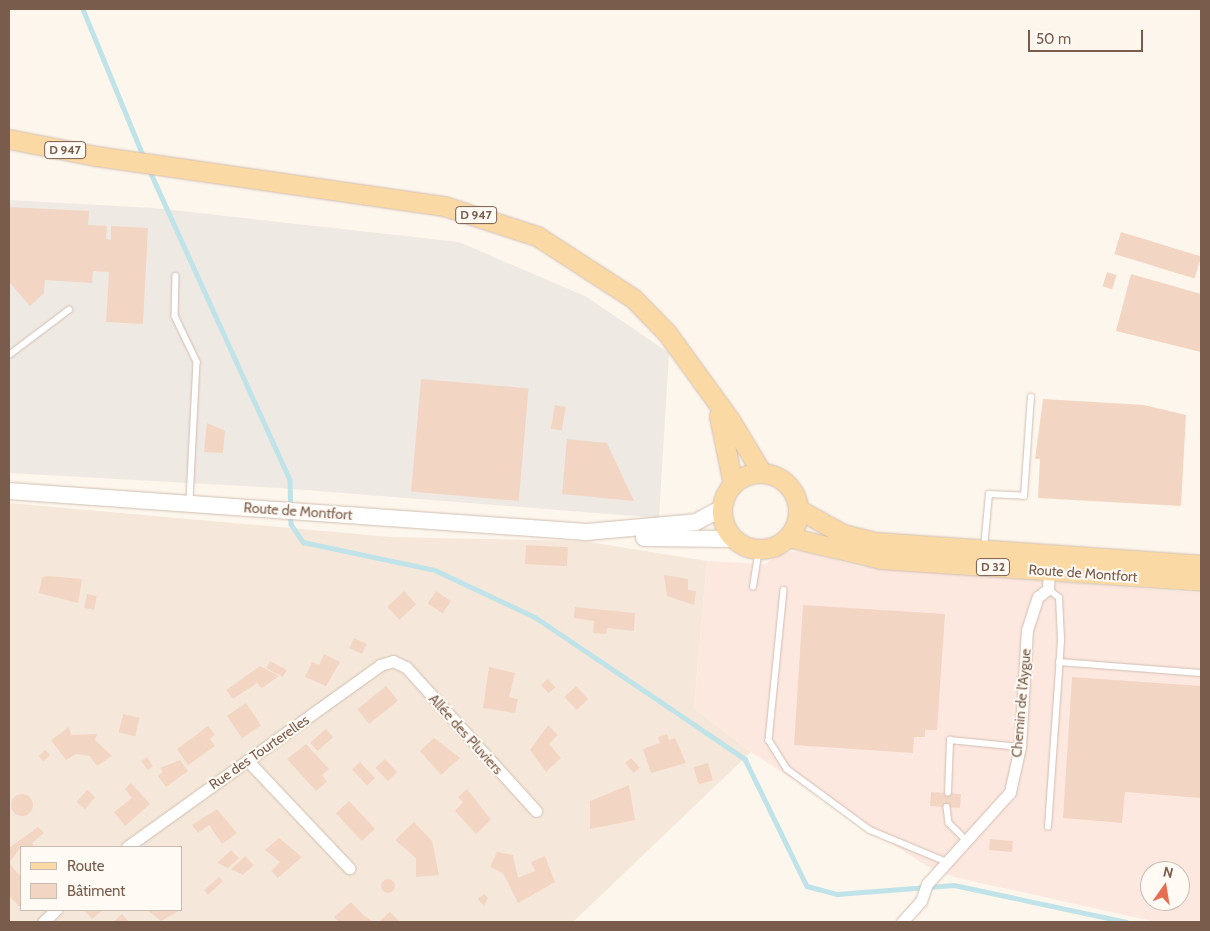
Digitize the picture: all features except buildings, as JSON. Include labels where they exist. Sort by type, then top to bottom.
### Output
[{"type":"main road","name":"D 947","points":[[9,139],[121,160],[444,206],[537,236],[633,298],[690,361],[762,473]]},
{"type":"main road","name":"D 947","points":[[716,402],[733,484]]},
{"type":"main road","points":[[762,473],[787,484],[798,509],[788,537],[759,549],[734,539],[722,508],[733,484],[762,473]]},
{"type":"main road","name":"Route de Montfort","points":[[9,491],[587,532],[620,538],[734,539]]},
{"type":"main road","name":"Route de Montfort","points":[[587,532],[696,522],[722,508]]},
{"type":"main road","name":"Route de Montfort","points":[[798,509],[843,534],[876,542],[1201,564]]},
{"type":"main road","name":"Route de Montfort","points":[[788,537],[881,559],[1049,580],[1201,581]]},
{"type":"street","name":"Chemin de l'Aygue","points":[[902,922],[921,901],[927,884],[1010,792],[1020,747],[1027,630],[1038,597],[1049,580]]},
{"type":"street","name":"Rue des Tourterelles","points":[[128,846],[380,665],[393,661]]},
{"type":"street","name":"Allée des Pluviers","points":[[393,661],[406,667],[536,811]]},
{"type":"street","points":[[247,760],[349,868]]},
{"type":"street","points":[[43,922],[55,911]]},
{"type":"lane","points":[[176,276],[175,316],[197,362],[190,504]]},
{"type":"lane","points":[[9,355],[69,310]]},
{"type":"lane","points":[[983,550],[989,494],[1024,496],[1031,397]]},
{"type":"lane","points":[[753,587],[759,549]]},
{"type":"lane","points":[[1048,827],[1059,662],[1059,598],[1049,580]]},
{"type":"lane","points":[[784,590],[769,740],[787,769],[870,830],[947,862]]},
{"type":"lane","points":[[1059,662],[1201,672]]},
{"type":"lane","points":[[948,793],[950,740],[1020,747]]},
{"type":"lane","points":[[947,807],[949,823],[967,841]]},
{"type":"shaded area","points":[[9,200],[154,208],[459,242],[587,297],[669,353],[659,518],[280,488],[9,473]]},
{"type":"shaded area","points":[[9,503],[390,537],[583,541],[707,561],[694,708],[751,752],[573,922],[9,922]]},
{"type":"shaded area","points":[[802,551],[858,566],[1201,593],[1201,922],[1157,922],[954,877],[925,865],[751,752],[694,708],[707,561],[765,564],[782,553]]},
{"type":"waterway","points":[[83,9],[144,158]]},
{"type":"waterway","points":[[149,169],[290,480],[291,524],[303,542],[435,570],[535,617],[745,759],[807,886],[837,894],[954,885],[1126,922]]}]
